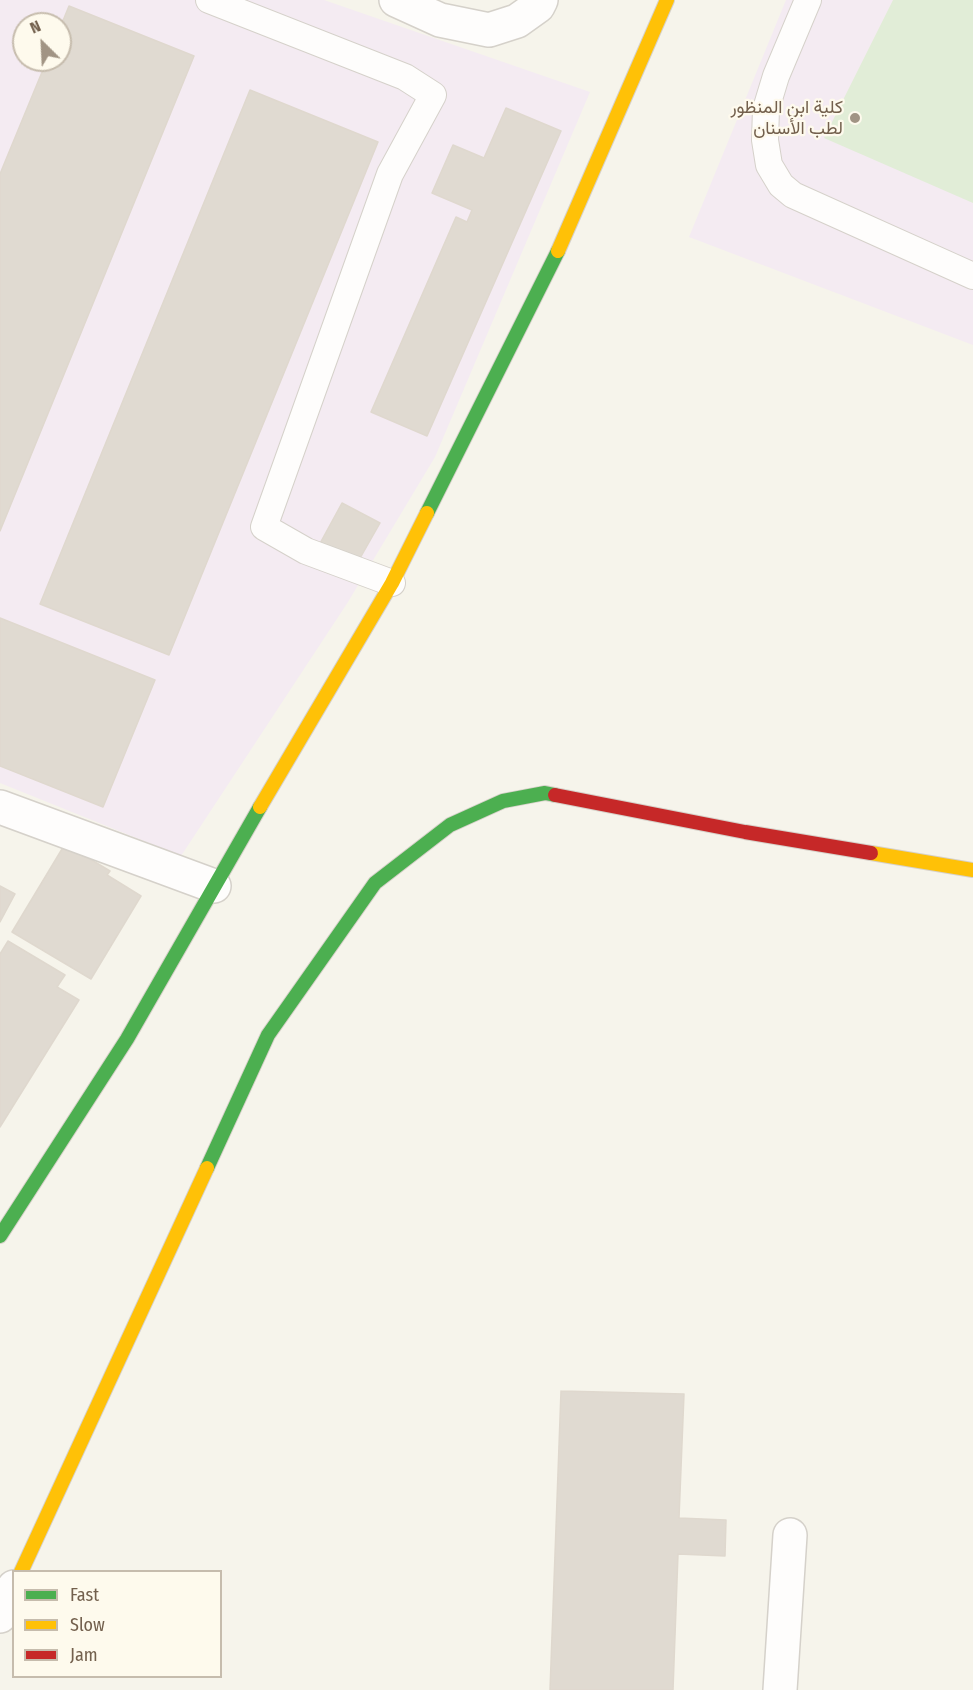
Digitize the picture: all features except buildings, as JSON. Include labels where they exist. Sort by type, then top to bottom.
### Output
[{"type":"main road","points":[[0,1236],[127,1039],[392,583],[565,238],[667,0]]},
{"type":"main road","points":[[22,1570],[268,1035],[375,883],[450,825],[503,801],[545,793],[745,832],[973,870]]},
{"type":"street","points":[[396,0],[440,20],[489,30],[517,21],[538,6],[541,0]]},
{"type":"street","points":[[0,807],[214,886]]},
{"type":"street","points":[[780,1690],[790,1535]]},
{"type":"street","points":[[0,1616],[12,1591]]},
{"type":"lane","points":[[209,0],[405,77],[433,95],[390,174],[264,526],[306,550],[392,583]]},
{"type":"lane","points":[[808,0],[776,76],[766,108],[765,140],[769,165],[782,185],[793,195],[973,276]]},
{"type":"shaded area","points":[[0,0],[324,0],[590,92],[435,457],[348,602],[181,856],[0,783]]},
{"type":"shaded area","name":"كلية ابن المنظور لطب الأسنان","points":[[786,0],[973,0],[973,345],[689,237]]},
{"type":"green space","points":[[893,0],[973,0],[973,203],[824,138]]},
{"type":"traffic: fast","points":[[427,513],[558,251]]},
{"type":"traffic: fast","points":[[207,1168],[268,1035],[375,883],[450,825],[503,801],[545,793],[555,795]]},
{"type":"traffic: fast","points":[[0,1236],[127,1039],[260,807]]},
{"type":"traffic: slow","points":[[558,251],[667,0]]},
{"type":"traffic: slow","points":[[260,807],[392,583],[427,513]]},
{"type":"traffic: slow","points":[[871,853],[973,870]]},
{"type":"traffic: slow","points":[[22,1570],[207,1168]]},
{"type":"traffic: jam","points":[[555,795],[745,832],[871,853]]},
{"type":"place","name":"كلية ابن المنظور لطب الأسنان","points":[[855,118]]}]
